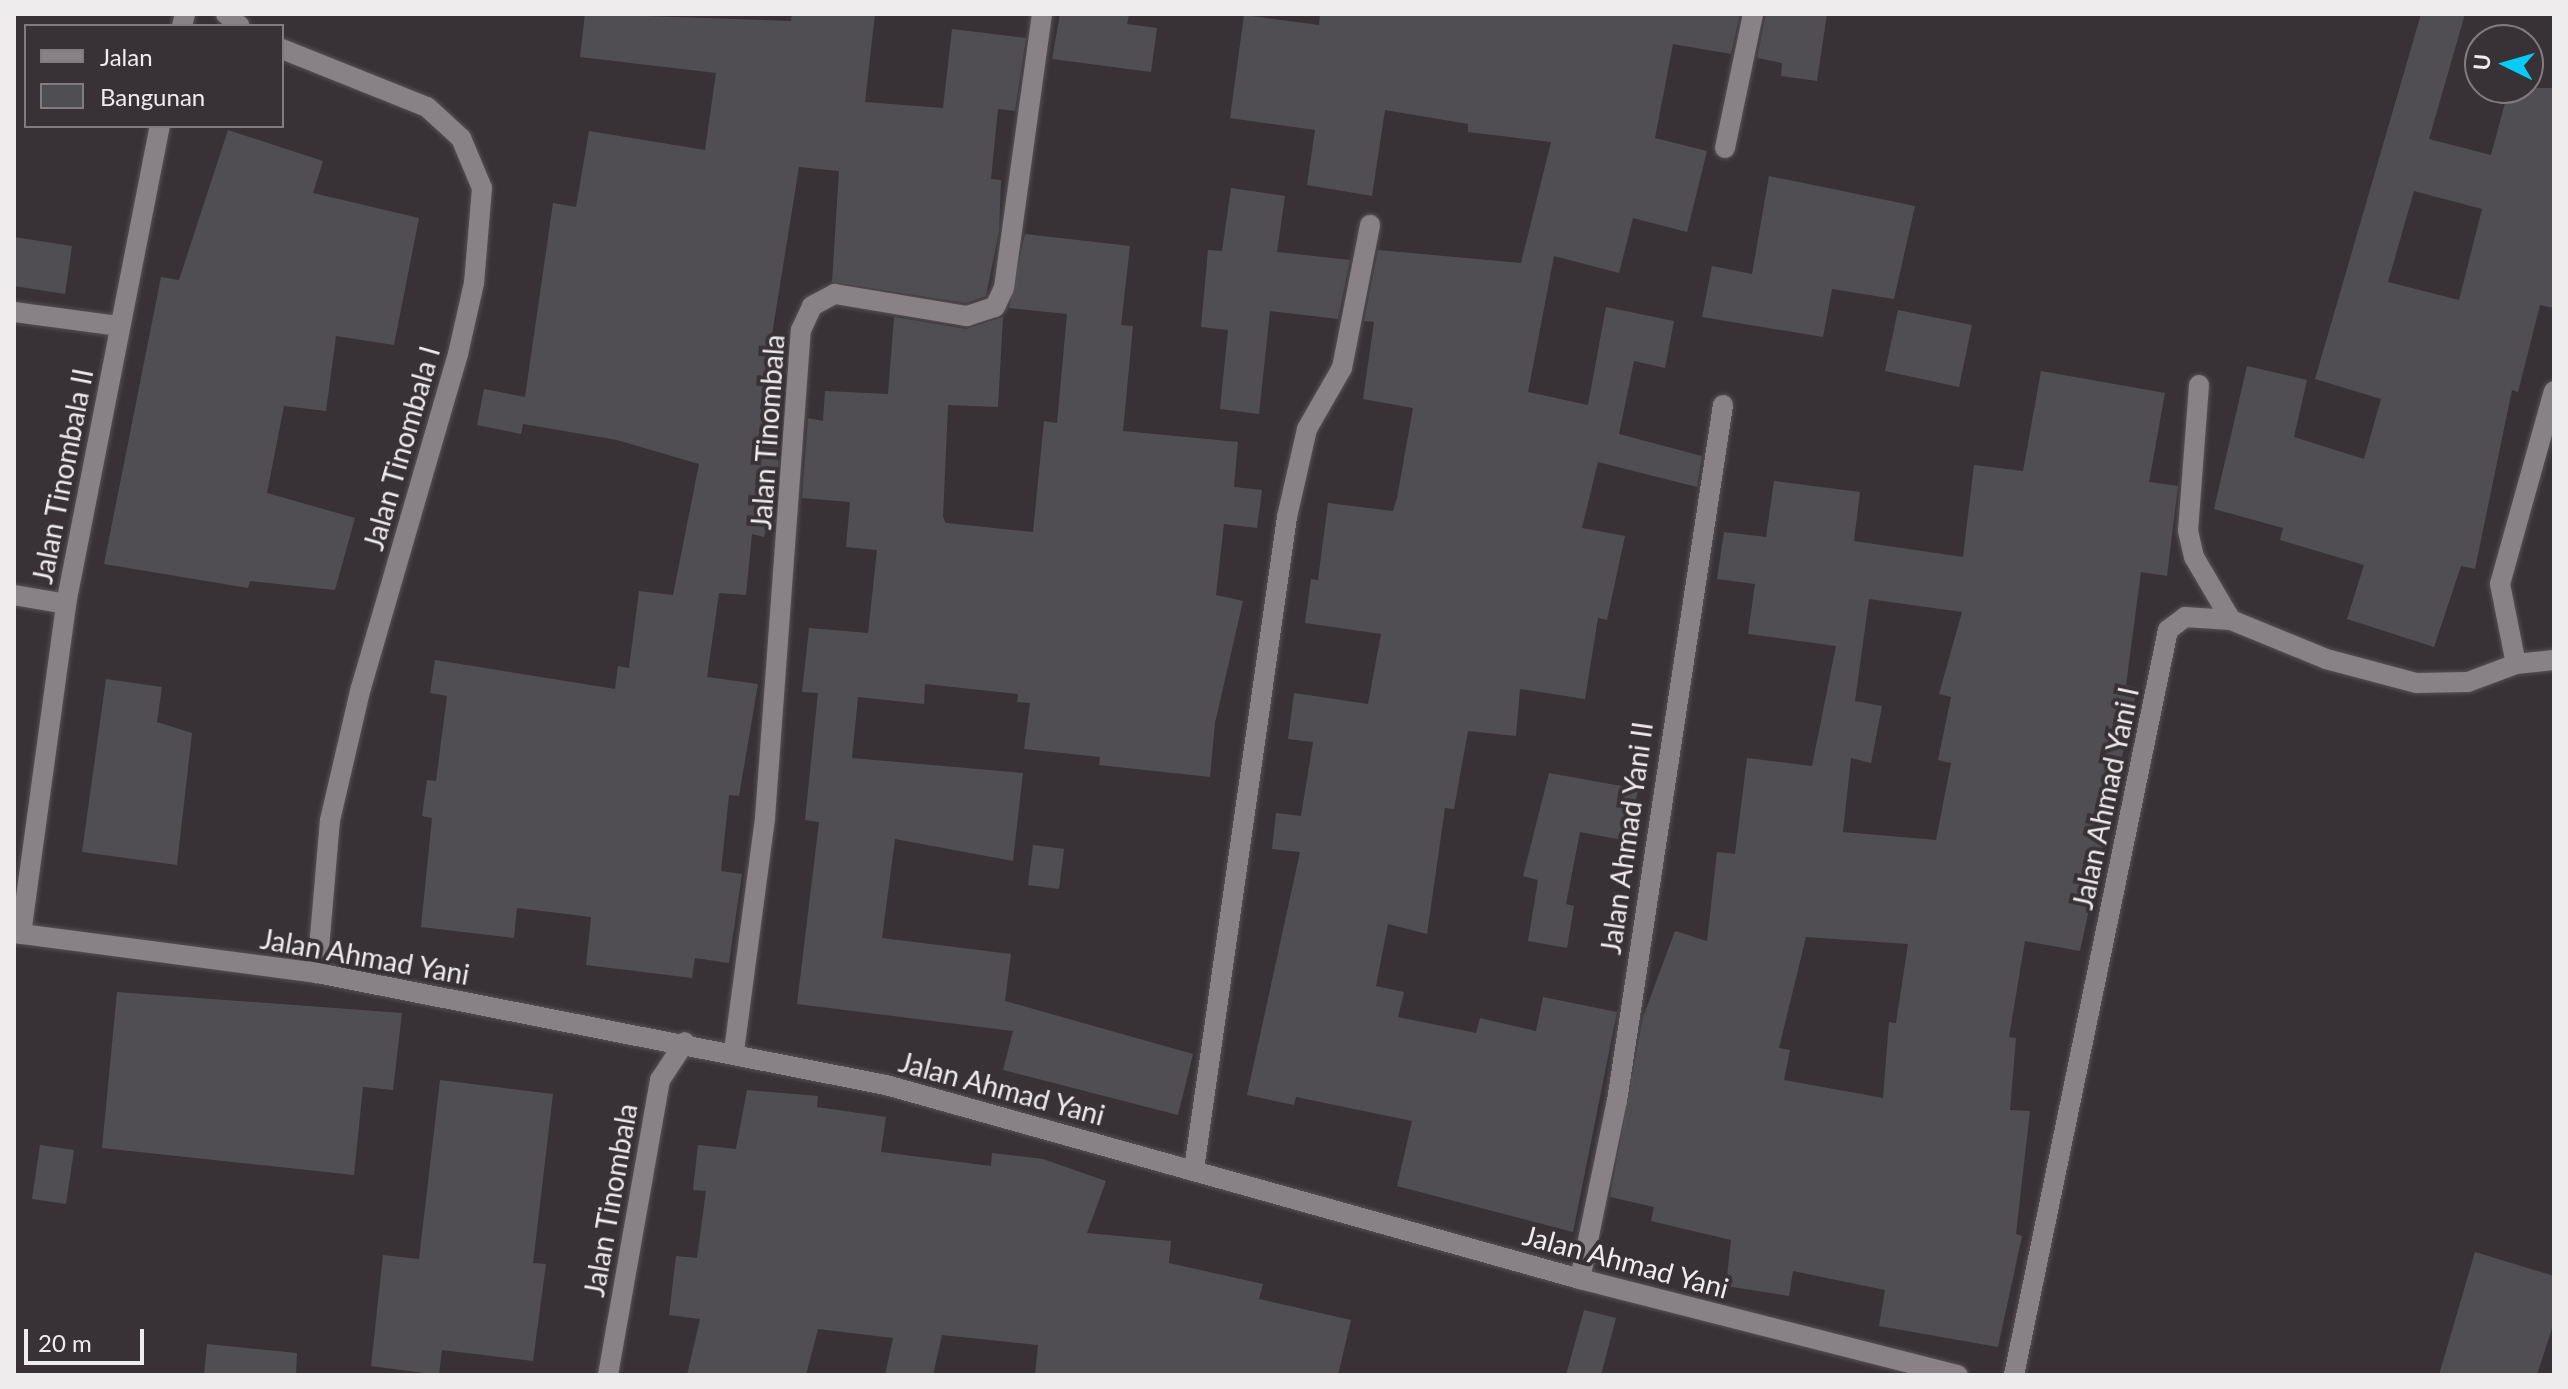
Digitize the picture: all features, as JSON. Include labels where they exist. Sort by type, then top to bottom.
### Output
[{"type":"street","name":"Jalan Tinombala","points":[[734,1051],[765,818],[801,330],[812,306],[835,294],[967,316],[995,307],[1007,269],[1042,14]]},
{"type":"street","points":[[1725,148],[1753,14]]},
{"type":"street","name":"Jalan Tinombala I","points":[[284,50],[427,107],[461,138],[482,188],[474,283],[458,354],[361,687],[330,820],[317,973]]},
{"type":"street","name":"Jalan Tinombala II","points":[[17,933],[66,604],[160,128]]},
{"type":"street","points":[[1194,1169],[1287,517],[1307,429],[1342,368],[1370,225]]},
{"type":"street","points":[[14,312],[119,326]]},
{"type":"street","points":[[2199,385],[2188,531],[2194,557],[2231,620]]},
{"type":"street","points":[[2516,664],[2500,584],[2554,391]]},
{"type":"street","name":"Jalan Ahmad Yani II","points":[[1580,1279],[1617,1101],[1723,405]]},
{"type":"street","points":[[14,595],[66,604]]},
{"type":"street","name":"Jalan Ahmad Yani I","points":[[2014,1375],[2168,630],[2185,617],[2231,620],[2326,659],[2416,683],[2468,682],[2516,664],[2554,660]]},
{"type":"street","name":"Jalan Ahmad Yani","points":[[17,933],[317,973],[734,1051],[886,1085],[1580,1279],[1958,1375]]},
{"type":"street","name":"Jalan Tinombala","points":[[608,1375],[660,1080],[685,1042]]},
{"type":"building","points":[[585,14],[791,21],[792,14],[875,14],[865,102],[943,108],[952,29],[1026,38],[1015,111],[998,109],[991,179],[1001,180],[999,231],[986,296],[966,303],[832,282],[839,171],[799,167],[760,409],[782,413],[776,496],[764,537],[752,534],[746,595],[719,593],[707,677],[758,684],[739,796],[729,795],[721,871],[742,874],[729,963],[695,958],[692,978],[586,965],[591,917],[517,908],[514,938],[421,927],[432,818],[422,816],[427,780],[436,781],[447,696],[430,693],[435,660],[615,689],[618,666],[629,668],[639,591],[673,595],[699,464],[617,440],[523,424],[521,434],[477,425],[484,389],[525,397],[553,203],[576,207],[589,131],[705,150],[716,73],[580,57]]},
{"type":"building","points":[[1060,14],[1129,14],[1127,24],[1157,28],[1151,72],[1052,59]]},
{"type":"building","points":[[1320,14],[1740,14],[1731,54],[1673,44],[1655,138],[1707,151],[1687,232],[1633,218],[1619,273],[1554,256],[1528,392],[1588,405],[1606,307],[1674,321],[1665,368],[1634,361],[1619,434],[1702,456],[1697,487],[1598,462],[1582,528],[1625,536],[1607,620],[1598,618],[1585,699],[1520,689],[1516,736],[1468,731],[1454,809],[1445,808],[1427,934],[1388,924],[1376,986],[1404,992],[1398,1017],[1476,1033],[1480,1018],[1536,1031],[1543,997],[1617,1012],[1573,1232],[1397,1186],[1412,1121],[1296,1097],[1294,1105],[1247,1095],[1300,852],[1272,849],[1276,813],[1301,816],[1313,742],[1288,739],[1294,693],[1368,704],[1381,634],[1305,623],[1311,579],[1318,580],[1328,503],[1393,511],[1397,498],[1413,408],[1363,399],[1374,322],[1364,321],[1378,250],[1521,263],[1551,142],[1468,132],[1468,124],[1385,110],[1372,196],[1307,185],[1315,130],[1230,118],[1244,15],[1319,25]]},
{"type":"building","points":[[1766,14],[1827,14],[1817,81],[1781,76],[1782,63],[1757,58]]},
{"type":"building","points":[[2421,14],[2465,14],[2429,139],[2491,155],[2505,104],[2544,104],[2544,88],[2554,88],[2554,308],[2540,305],[2518,392],[2512,390],[2475,569],[2461,566],[2434,647],[2347,619],[2364,565],[2280,540],[2283,528],[2214,509],[2247,366],[2307,380],[2294,437],[2364,459],[2381,399],[2315,379]],"holes":[[[2414,191],[2482,209],[2459,300],[2388,282]]]},
{"type":"building","points":[[228,130],[323,161],[313,193],[419,218],[394,345],[336,336],[326,411],[284,406],[267,493],[355,518],[335,590],[250,581],[248,588],[104,564],[161,277],[179,280]]},
{"type":"building","points":[[1769,176],[1915,206],[1894,299],[1832,289],[1823,337],[1702,317],[1712,266],[1752,274]]},
{"type":"building","points":[[1231,188],[1285,196],[1277,252],[1350,260],[1338,319],[1270,311],[1259,414],[1220,409],[1228,330],[1201,327],[1208,250],[1222,251]]},
{"type":"building","points":[[1025,234],[1130,246],[1121,325],[1133,326],[1123,431],[1238,442],[1234,487],[1262,490],[1257,528],[1224,524],[1216,595],[1243,601],[1215,723],[1210,777],[1099,765],[1100,757],[1024,749],[1030,703],[1017,702],[1018,694],[925,684],[924,704],[858,697],[852,758],[1023,773],[1013,861],[895,839],[882,938],[1011,954],[1005,1001],[1193,1054],[1178,1115],[1003,1070],[1013,1031],[797,1004],[819,822],[805,820],[818,693],[802,692],[809,628],[868,633],[877,550],[846,547],[850,502],[802,498],[808,418],[823,421],[825,391],[888,394],[894,317],[966,329],[1003,317],[998,407],[948,405],[943,517],[946,523],[1033,532],[1044,421],[1057,423],[1067,314],[1009,308]]},
{"type":"building","points":[[14,237],[72,246],[65,294],[14,286]]},
{"type":"building","points":[[1898,310],[1972,325],[1959,387],[1885,371]]},
{"type":"building","points":[[2041,371],[2165,393],[2149,482],[2178,486],[2167,576],[2141,572],[2126,685],[2137,688],[2080,951],[2025,941],[2009,1037],[2016,1038],[2010,1110],[2030,1111],[2016,1234],[2022,1236],[1998,1347],[1879,1326],[1885,1290],[1793,1271],[1789,1296],[1726,1286],[1731,1240],[1651,1221],[1654,1207],[1610,1197],[1643,1017],[1675,931],[1707,941],[1717,852],[1735,854],[1747,758],[1812,766],[1836,646],[1748,634],[1755,584],[1717,579],[1724,532],[1766,537],[1774,481],[1860,492],[1854,541],[1963,557],[1974,465],[2023,471]],"holes":[[[1869,599],[1962,612],[1939,694],[1951,697],[1938,760],[1951,763],[1936,840],[1843,832],[1851,758],[1871,763],[1882,706],[1855,701]],[[1806,937],[1908,944],[1896,1023],[1889,1022],[1883,1098],[1784,1080],[1790,1050],[1779,1048]]]},
{"type":"building","points":[[106,679],[162,687],[157,722],[192,733],[177,865],[82,852]]},
{"type":"building","points":[[1549,773],[1638,789],[1628,841],[1580,832],[1566,904],[1574,906],[1567,948],[1528,941],[1538,880],[1523,876]]},
{"type":"building","points":[[1033,845],[1064,849],[1059,889],[1028,885]]},
{"type":"building","points":[[117,992],[402,1013],[393,1090],[363,1087],[354,1175],[102,1148]]},
{"type":"building","points":[[440,1080],[553,1094],[533,1263],[546,1264],[533,1361],[442,1350],[439,1375],[371,1366],[383,1255],[419,1259]]},
{"type":"building","points":[[747,1090],[818,1096],[817,1107],[886,1117],[881,1152],[991,1166],[992,1153],[1043,1159],[1106,1181],[1087,1233],[1171,1241],[1169,1263],[1263,1284],[1259,1299],[1351,1320],[1338,1375],[1035,1375],[1038,1345],[942,1335],[933,1375],[885,1375],[893,1338],[818,1329],[806,1375],[687,1375],[700,1319],[669,1315],[676,1256],[697,1258],[706,1191],[693,1190],[698,1145],[736,1149]]},
{"type":"building","points":[[40,1145],[74,1150],[66,1204],[32,1199]]},
{"type":"building","points":[[2475,1252],[2554,1276],[2554,1322],[2537,1375],[2439,1375]]},
{"type":"building","points":[[1584,1310],[1616,1318],[1601,1375],[1566,1375]]},
{"type":"building","points":[[207,1344],[297,1353],[296,1375],[204,1375]]}]
